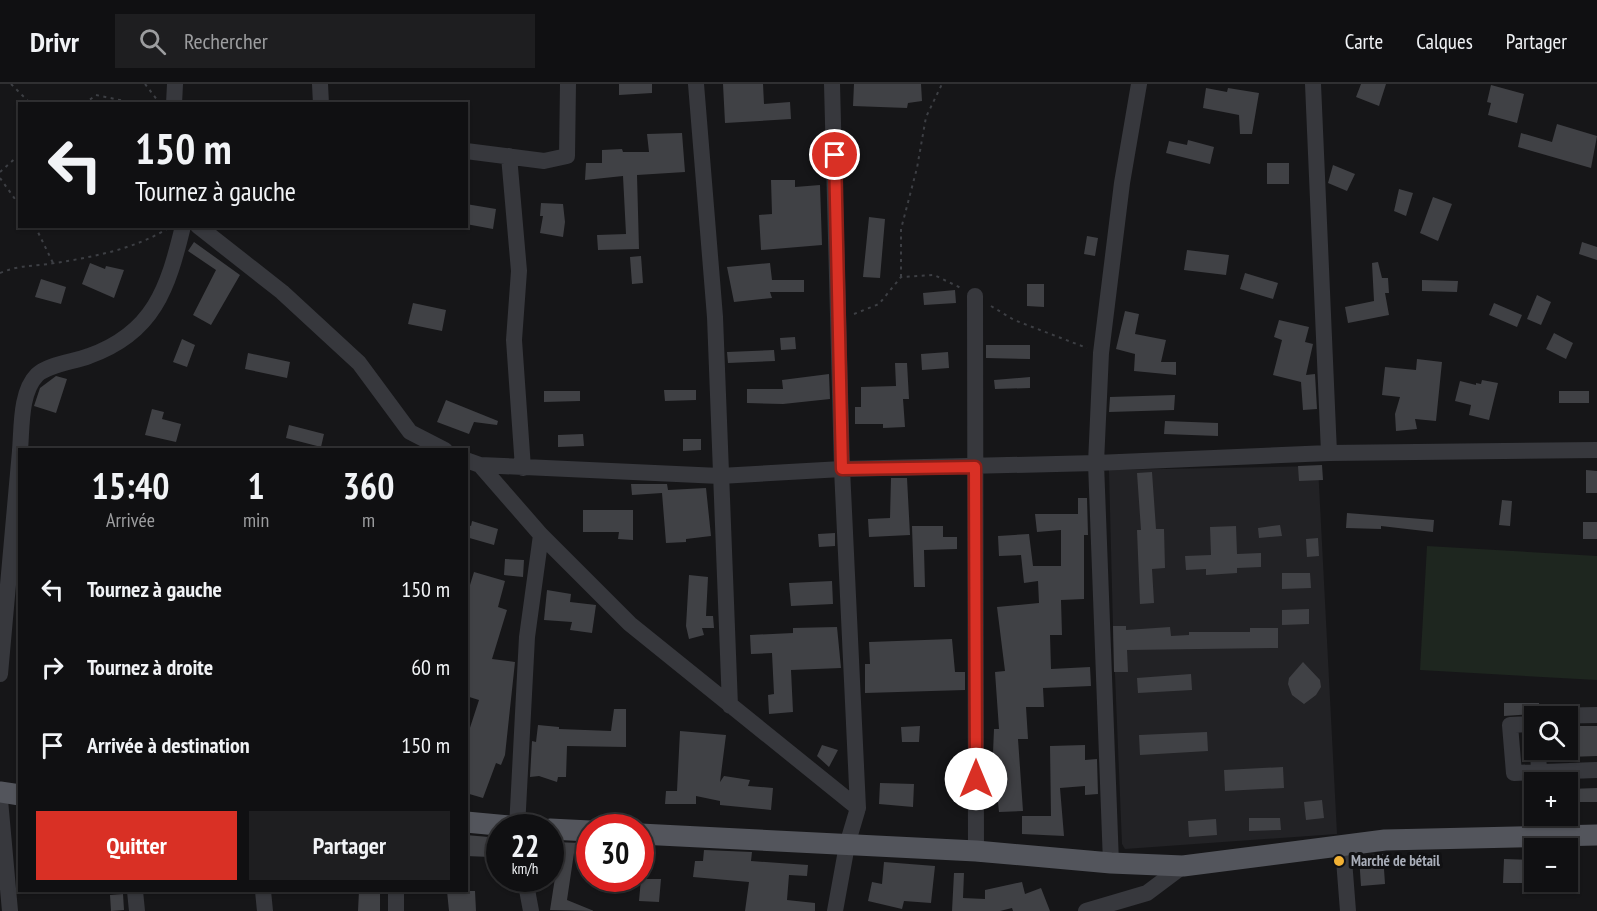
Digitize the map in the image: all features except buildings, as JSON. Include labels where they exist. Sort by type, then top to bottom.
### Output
[{"type":"main road","points":[[0,792],[18,795]]},
{"type":"main road","points":[[468,822],[486,824]]},
{"type":"main road","points":[[654,835],[976,851],[1112,863],[1183,866],[1385,840],[1560,826],[1597,835]]},
{"type":"street","points":[[174,102],[175,84]]},
{"type":"street","points":[[320,84],[321,102]]},
{"type":"street","points":[[468,151],[544,161],[567,156],[568,84]]},
{"type":"street","points":[[696,84],[715,317],[730,706]]},
{"type":"street","points":[[832,84],[840,320],[842,469],[858,808],[847,845],[835,911]]},
{"type":"street","points":[[1112,863],[1096,463],[1101,353],[1119,206],[1139,84]]},
{"type":"street","points":[[1313,84],[1329,453]]},
{"type":"street","points":[[509,156],[519,271],[514,340],[523,468]]},
{"type":"street","points":[[20,448],[25,404],[34,380],[45,370],[110,348],[131,336],[148,317],[166,286],[182,228]]},
{"type":"street","points":[[201,228],[282,291],[359,363],[410,432],[441,448]]},
{"type":"street","points":[[975,296],[976,851]]},
{"type":"street","points":[[473,463],[523,468],[720,476],[842,469],[975,467],[1329,453],[1597,450]]},
{"type":"street","points":[[473,463],[630,624],[858,808]]},
{"type":"street","points":[[0,674],[18,472]]},
{"type":"street","points":[[518,814],[527,637],[541,535]]},
{"type":"street","points":[[1578,714],[1597,715]]},
{"type":"street","points":[[1524,724],[1510,725],[1514,773],[1524,773]]},
{"type":"street","points":[[1578,774],[1596,770]]},
{"type":"street","points":[[0,800],[10,911]]},
{"type":"street","points":[[1343,847],[1348,911]]},
{"type":"street","points":[[1086,911],[1147,893],[1183,866]]},
{"type":"street","points":[[135,892],[137,911]]},
{"type":"street","points":[[263,892],[265,911]]},
{"type":"street","points":[[396,892],[396,911]]},
{"type":"street","points":[[527,892],[531,911]]},
{"type":"path","points":[[11,84],[29,102]]},
{"type":"path","points":[[145,84],[157,102]]},
{"type":"path","points":[[840,320],[879,304],[901,277],[901,229],[917,168],[926,117],[942,84]]},
{"type":"path","points":[[87,102],[96,95],[129,102]]},
{"type":"path","points":[[0,172],[18,156]]},
{"type":"path","points":[[0,178],[18,203]]},
{"type":"path","points":[[36,228],[53,264]]},
{"type":"path","points":[[0,273],[26,264],[53,264],[140,243],[166,228]]},
{"type":"path","points":[[901,277],[934,275],[1014,320],[1101,353]]},
{"type":"shaded area","points":[[1318,466],[1337,834],[1125,849],[1122,844],[1109,470]]},
{"type":"shaded area","points":[[1427,546],[1597,556],[1597,680],[1420,670]]},
{"type":"place","name":"Marché de bétail","points":[[1339,861]]},
{"type":"route","points":[[835,155],[842,469],[975,467],[976,779]]}]
